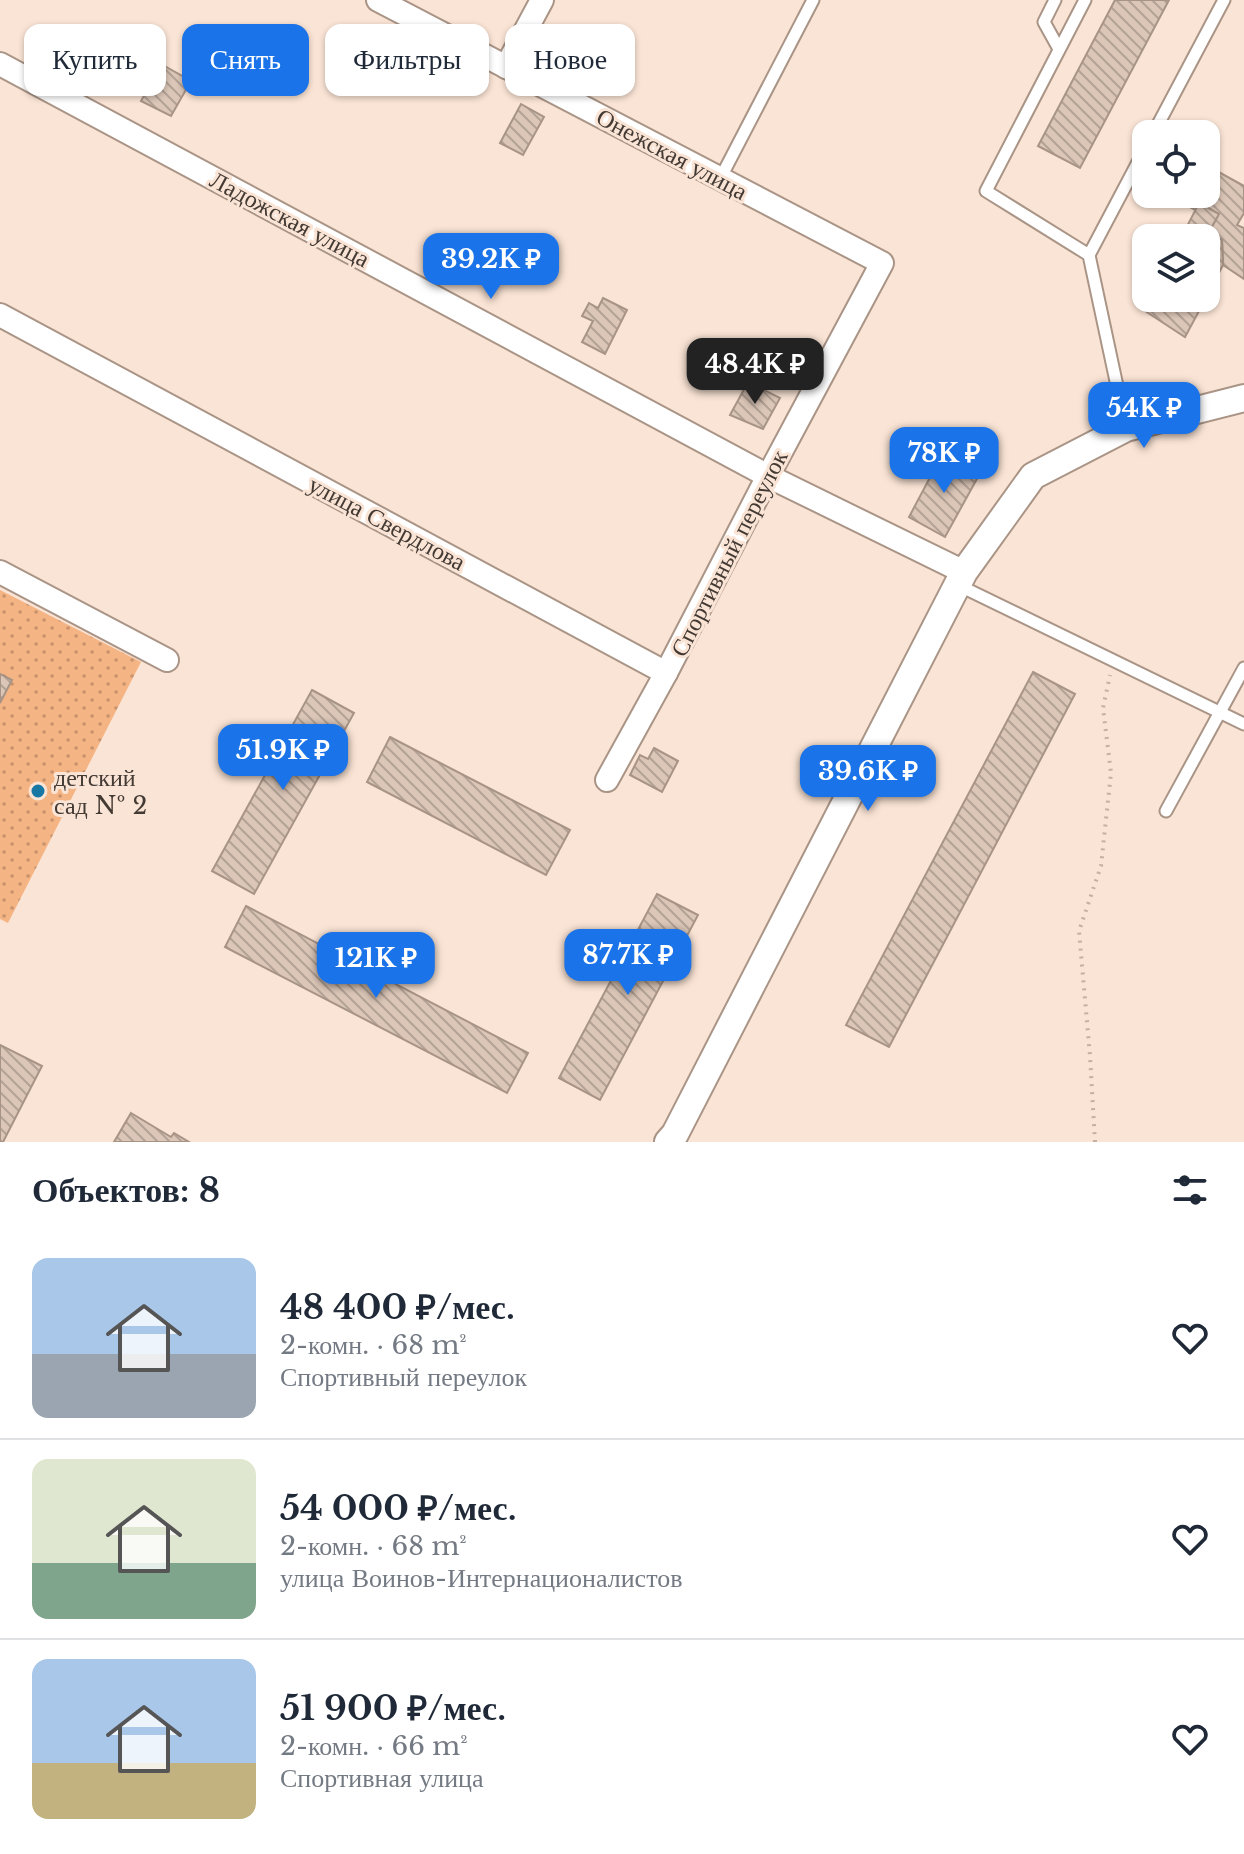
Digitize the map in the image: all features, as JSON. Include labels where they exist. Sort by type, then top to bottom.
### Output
[{"type":"street","name":"Онежская улица","points":[[378,0],[505,66]]},
{"type":"street","points":[[529,24],[542,0]]},
{"type":"street","name":"Ладожская улица","points":[[0,64],[960,579]]},
{"type":"street","name":"Онежская улица","points":[[561,96],[882,263]]},
{"type":"street","name":"Спортивный переулок","points":[[666,673],[882,263]]},
{"type":"street","name":"улица Свердлова","points":[[0,315],[666,673]]},
{"type":"street","points":[[672,1138],[960,579],[1033,476],[1126,428],[1244,398]]},
{"type":"street","points":[[0,572],[167,660]]},
{"type":"street","points":[[607,780],[666,673]]},
{"type":"lane","points":[[720,179],[813,0]]},
{"type":"lane","points":[[1055,0],[1044,22],[1059,49]]},
{"type":"lane","points":[[1085,0],[986,191],[1089,255]]},
{"type":"lane","points":[[1160,120],[1224,0]]},
{"type":"lane","points":[[1126,428],[1089,255],[1132,174]]},
{"type":"lane","points":[[960,579],[1113,660],[1244,724]]},
{"type":"lane","points":[[1166,811],[1244,668]]},
{"type":"path","points":[[1095,1142],[1079,931],[1101,866],[1111,773],[1103,708],[1113,660]]},
{"type":"shaded area","name":"детский сад № 2","points":[[0,590],[141,662],[8,923],[0,919]]},
{"type":"building","points":[[1115,0],[1169,0],[1080,168],[1038,146]]},
{"type":"building","points":[[166,67],[182,76],[182,96],[171,116],[141,101],[144,96],[166,96]]},
{"type":"building","points":[[521,104],[544,117],[523,155],[500,143]]},
{"type":"building","points":[[1220,173],[1244,186],[1244,213],[1237,225],[1244,228],[1244,279],[1223,265],[1220,224],[1213,224],[1219,214],[1208,208],[1220,208]]},
{"type":"building","points":[[1196,208],[1208,208],[1219,214],[1213,224],[1188,224]]},
{"type":"building","points":[[1220,239],[1222,240],[1223,265],[1220,271]]},
{"type":"building","points":[[603,298],[627,310],[605,354],[582,342],[593,321],[582,316],[589,303],[598,308]]},
{"type":"building","points":[[1147,312],[1198,312],[1185,337]]},
{"type":"building","points":[[748,382],[780,398],[763,429],[730,415]]},
{"type":"building","points":[[943,453],[979,475],[945,537],[909,517]]},
{"type":"building","points":[[1033,672],[1075,694],[889,1047],[846,1025]]},
{"type":"building","points":[[0,674],[12,680],[0,703]]},
{"type":"building","points":[[312,690],[354,713],[254,894],[212,871]]},
{"type":"building","points":[[390,737],[570,830],[546,875],[367,782]]},
{"type":"building","points":[[654,748],[678,761],[662,792],[630,775],[640,755],[648,759]]},
{"type":"building","points":[[657,894],[698,915],[600,1100],[559,1078]]},
{"type":"building","points":[[246,906],[528,1053],[507,1093],[225,947]]},
{"type":"building","points":[[0,1045],[42,1066],[3,1142],[0,1142]]},
{"type":"building","points":[[131,1113],[171,1137],[174,1133],[189,1142],[114,1142]]},
{"type":"place","name":"детский сад № 2","points":[[38,791]]}]
